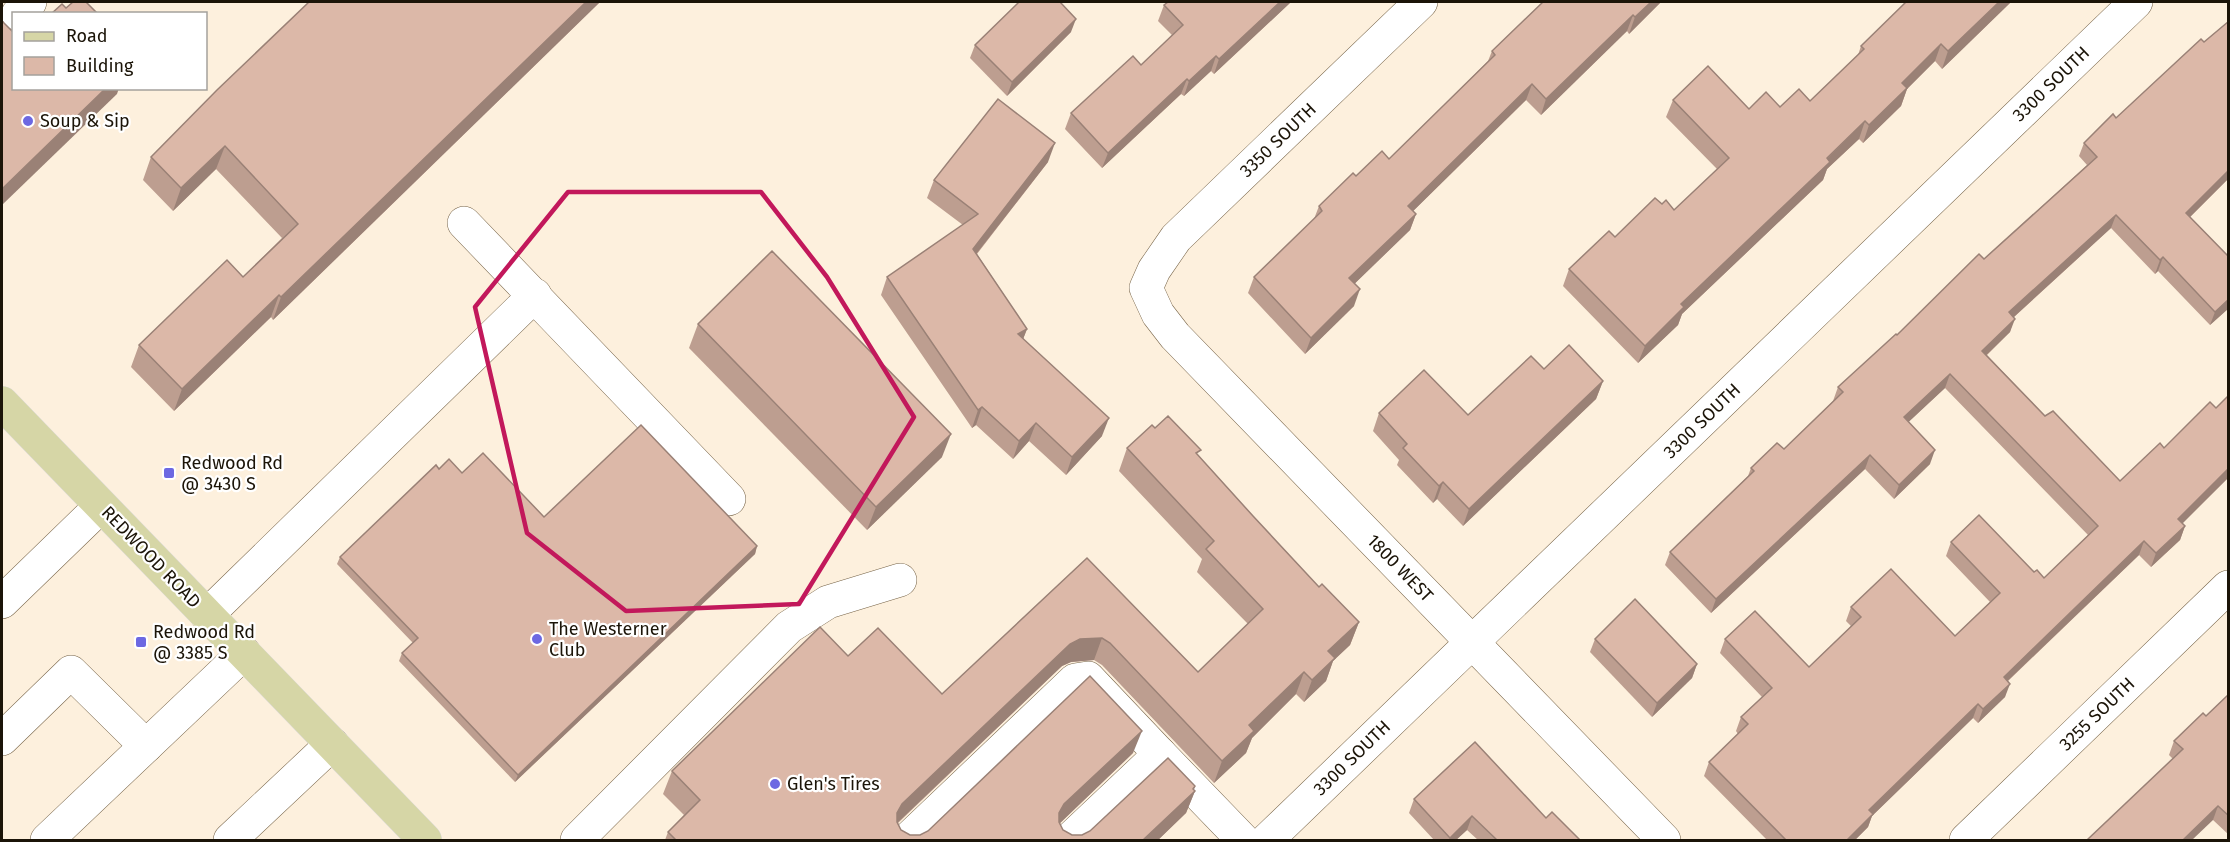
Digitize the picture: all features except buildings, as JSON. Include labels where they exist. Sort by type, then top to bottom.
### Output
[{"type":"main road","name":"REDWOOD ROAD","points":[[2,403],[425,840]]},
{"type":"street","name":"3350 SOUTH","points":[[1146,288],[1154,270],[1176,238],[1421,2]]},
{"type":"street","name":"3300 SOUTH","points":[[1267,840],[2136,2]]},
{"type":"street","points":[[464,223],[729,499]]},
{"type":"street","name":"1800 WEST","points":[[1146,288],[1155,308],[1175,336],[1664,840]]},
{"type":"street","points":[[207,615],[535,295]]},
{"type":"street","points":[[2,602],[101,506]]},
{"type":"street","points":[[577,840],[789,627],[828,602],[900,580]]},
{"type":"street","name":"3255 SOUTH","points":[[1966,840],[2229,588]]},
{"type":"street","points":[[47,840],[244,653]]},
{"type":"street","points":[[2,739],[71,672],[146,747]]},
{"type":"street","points":[[907,840],[1076,680],[1088,678],[1243,840]]},
{"type":"street","points":[[230,840],[332,744]]},
{"type":"street","points":[[1069,840],[1160,754]]},
{"type":"highlighted area","points":[[568,192],[761,192],[827,277],[914,417],[799,604],[626,611],[527,533],[475,307]]},
{"type":"place","name":"Soup & Sip","points":[[28,121]]},
{"type":"place","name":"Redwood Rd @ 3430 S","points":[[169,473]]},
{"type":"place","name":"The Westerner Club","points":[[537,639]]},
{"type":"place","name":"Redwood Rd @ 3385 S","points":[[141,642]]},
{"type":"place","name":"Glen's Tires","points":[[775,784]]}]
